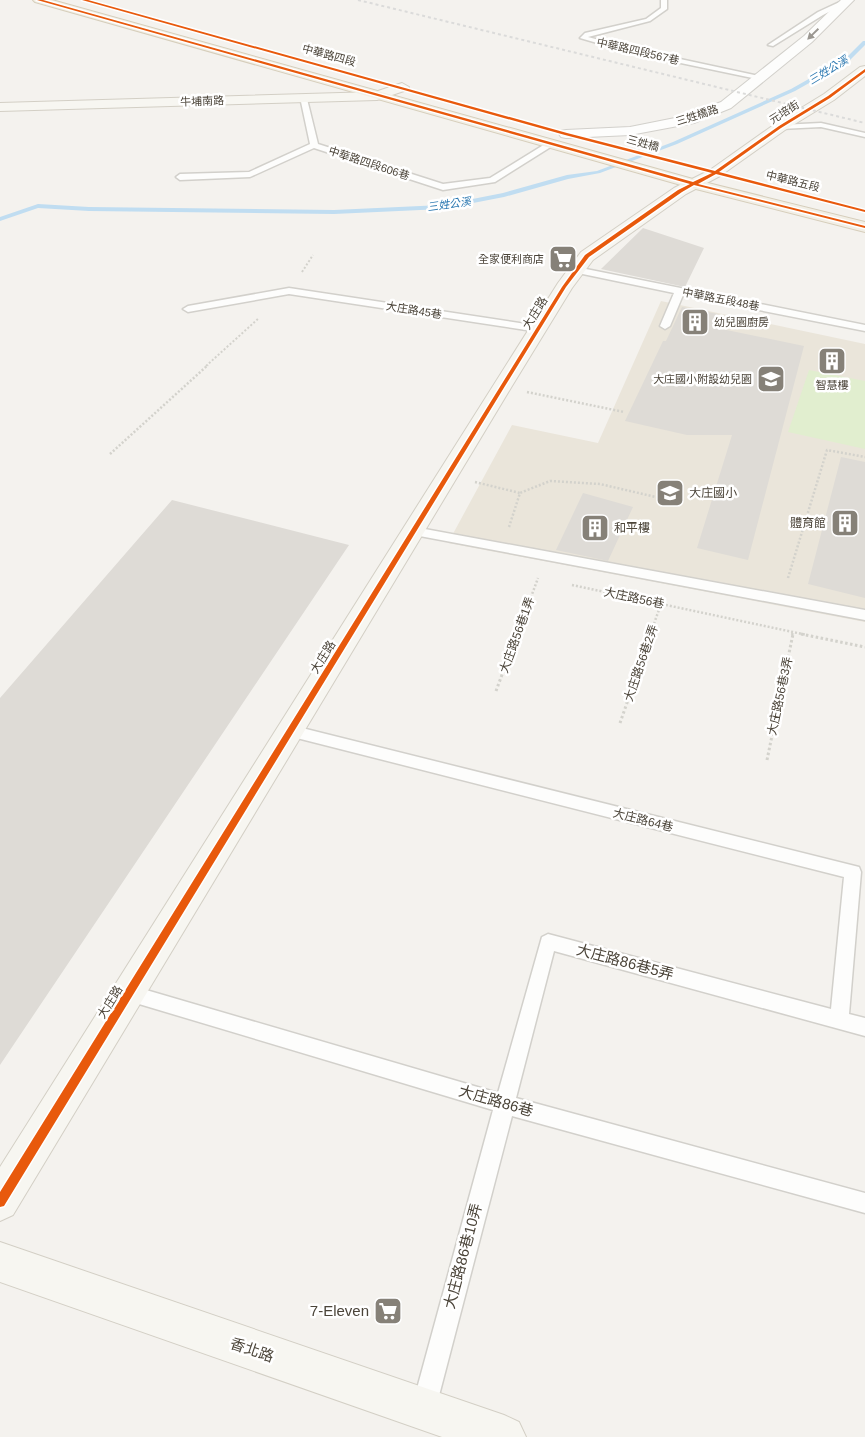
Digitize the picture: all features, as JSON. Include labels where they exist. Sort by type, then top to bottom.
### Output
[{"type":"main road","points":[[39,0],[377,96],[554,143]]},
{"type":"main road","name":"中華路四段","points":[[84,0],[566,134]]},
{"type":"main road","name":"三姓橋","points":[[566,134],[704,179]]},
{"type":"main road","name":"三姓橋","points":[[554,143],[704,179]]},
{"type":"main road","points":[[704,179],[865,227]]},
{"type":"main road","name":"中華路五段","points":[[704,179],[865,211]]},
{"type":"street","name":"三姓橋路","points":[[566,134],[630,131],[689,120],[726,105],[808,39],[848,0]]},
{"type":"street","name":"元培街","points":[[704,179],[780,127],[829,97],[865,70]]},
{"type":"street","name":"牛埔南路","points":[[0,107],[377,96],[402,87]]},
{"type":"street","name":"大庄路","points":[[0,1202],[502,386],[576,270],[586,256],[680,191],[704,179]]},
{"type":"street","name":"香北路","points":[[0,1262],[504,1437]]},
{"type":"lane","name":"中華路四段567巷","points":[[664,0],[664,9],[648,20],[587,34],[583,38],[628,50],[759,78]]},
{"type":"lane","points":[[771,45],[829,8],[848,0]]},
{"type":"lane","points":[[303,99],[314,145]]},
{"type":"lane","points":[[780,127],[821,125],[865,135]]},
{"type":"lane","name":"中華路四段606巷","points":[[180,177],[250,174],[314,145],[443,187],[492,180],[554,143]]},
{"type":"lane","name":"中華路五段48巷","points":[[576,270],[865,328]]},
{"type":"lane","name":"大庄路45巷","points":[[188,309],[290,291],[539,329]]},
{"type":"lane","points":[[665,326],[680,291]]},
{"type":"lane","points":[[414,531],[782,598],[865,615]]},
{"type":"lane","name":"大庄路64巷","points":[[290,731],[853,872],[839,1019]]},
{"type":"lane","name":"大庄路86巷5弄","points":[[504,1104],[548,942],[865,1026]]},
{"type":"lane","name":"大庄路86巷","points":[[129,993],[504,1104],[865,1203]]},
{"type":"lane","name":"大庄路86巷10弄","points":[[423,1409],[504,1104]]},
{"type":"path","points":[[110,454],[290,291],[313,255]]},
{"type":"path","points":[[502,386],[624,412]]},
{"type":"path","points":[[782,598],[827,450],[865,457]]},
{"type":"path","points":[[448,476],[520,493],[550,481],[600,484],[660,498]]},
{"type":"path","points":[[502,547],[520,493]]},
{"type":"shaded area","name":"大庄國小","points":[[661,301],[865,344],[865,622],[448,543],[512,425],[598,443]]},
{"type":"green space","points":[[809,370],[865,381],[865,449],[788,432]]},
{"type":"building","points":[[643,228],[704,248],[685,287],[601,269]]},
{"type":"building","points":[[682,307],[718,314],[712,327],[804,346],[748,560],[697,548],[732,435],[687,435],[625,421],[663,341],[666,341]]},
{"type":"building","name":"體育館","points":[[841,457],[865,462],[865,598],[808,584]]},
{"type":"building","name":"和平樓","points":[[583,493],[633,507],[608,561],[556,550]]},
{"type":"building","points":[[172,500],[349,545],[0,1065],[0,698]]},
{"type":"waterway","name":"三姓公溪","points":[[0,219],[38,206],[89,209],[334,212],[442,207],[504,195],[567,177],[598,172],[675,143],[793,90],[848,59],[865,42]]},
{"type":"railway","points":[[358,0],[865,123]]},
{"type":"cycle path","points":[[39,0],[694,184],[865,227]]},
{"type":"cycle path","points":[[84,0],[566,134],[865,211]]},
{"type":"cycle path","points":[[0,1202],[502,386],[564,287],[587,256],[680,191],[715,173],[780,127],[829,97],[865,70]]},
{"type":"place","name":"全家便利商店","points":[[563,259]]},
{"type":"place","name":"幼兒園廚房","points":[[695,322]]},
{"type":"place","name":"智慧樓","points":[[832,361]]},
{"type":"place","name":"大庄國小附設幼兒園","points":[[771,379]]},
{"type":"place","name":"大庄國小","points":[[670,493]]},
{"type":"place","name":"體育館","points":[[845,523]]},
{"type":"place","name":"和平樓","points":[[595,528]]},
{"type":"place","name":"7-Eleven","points":[[388,1311]]}]
